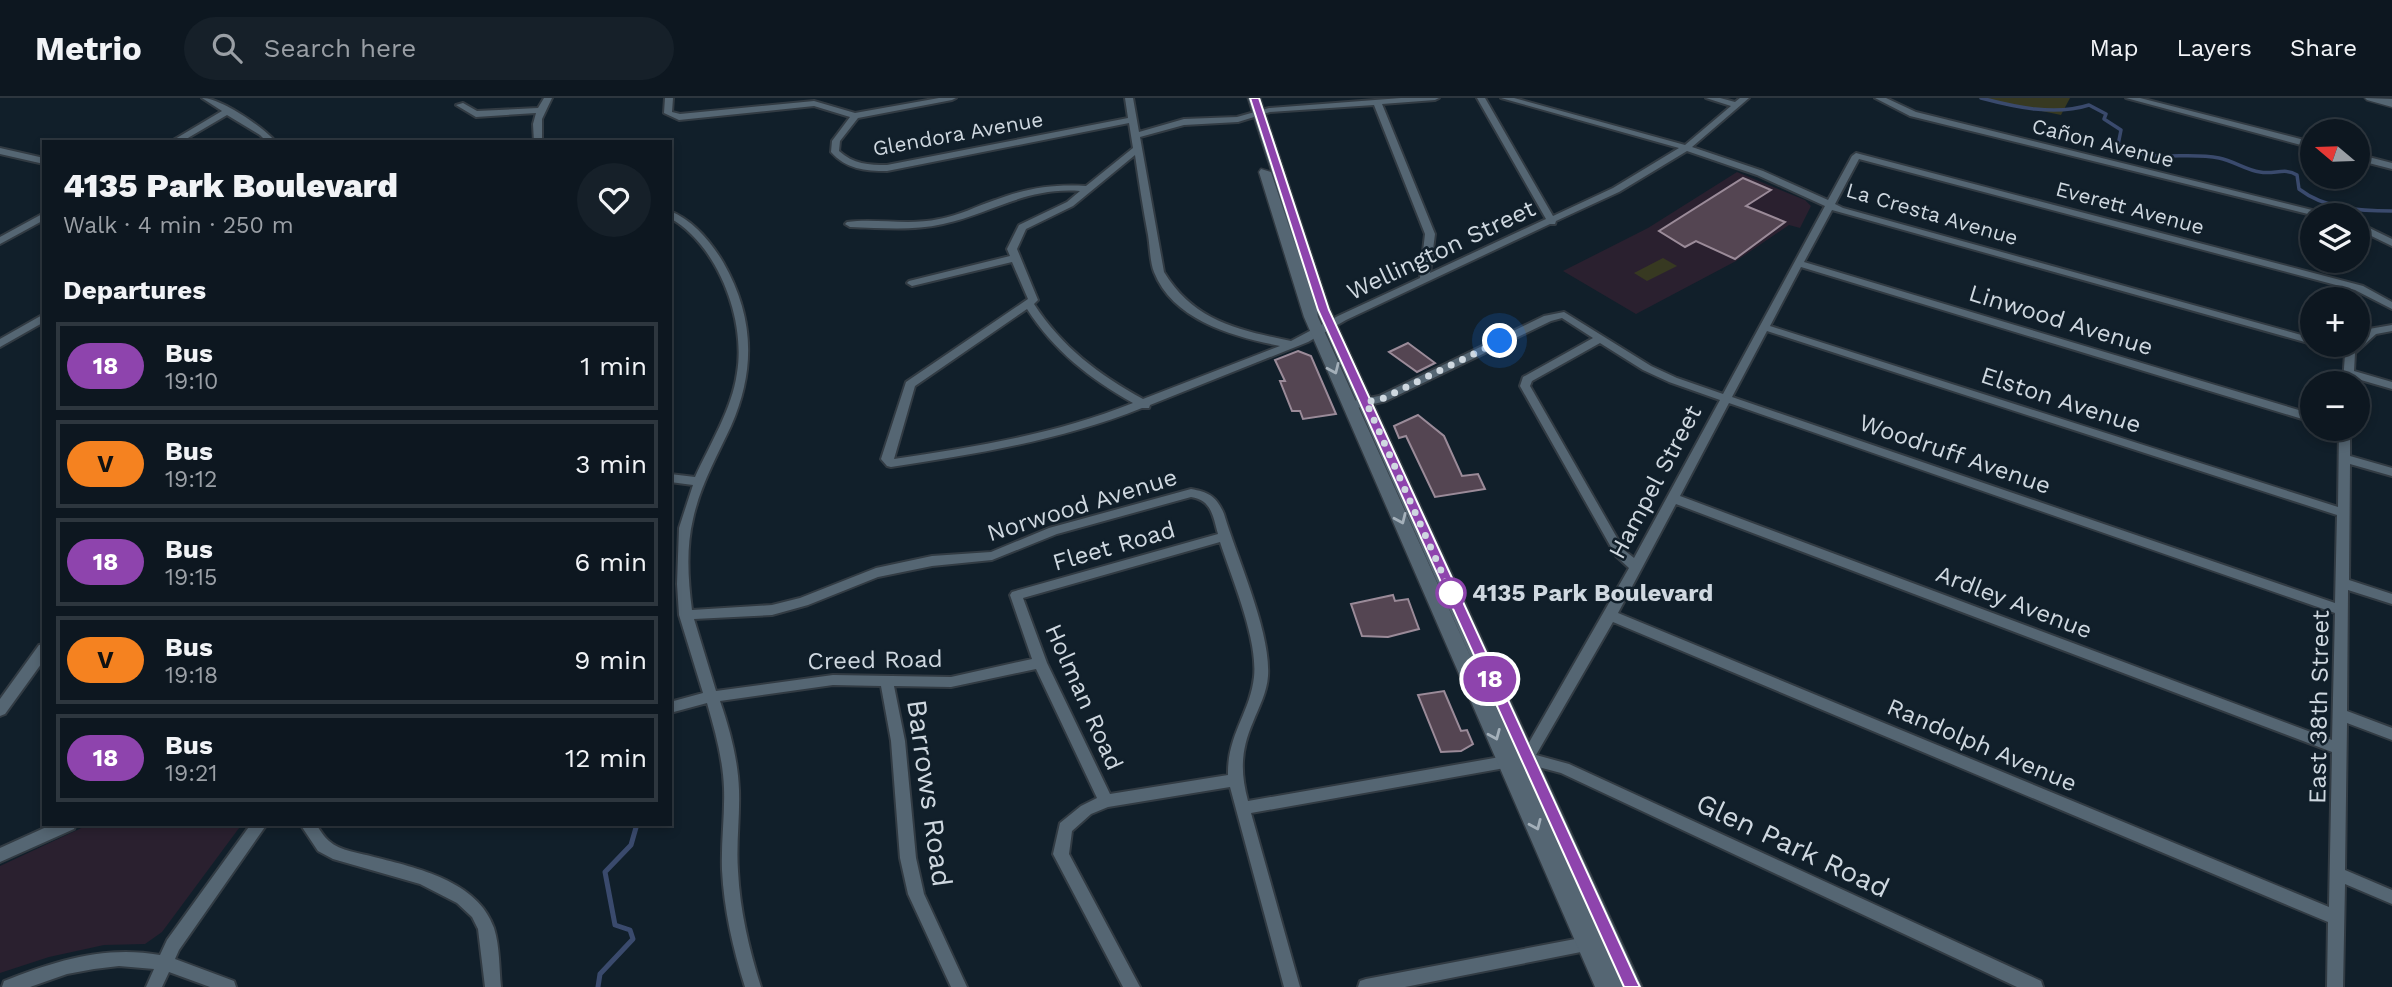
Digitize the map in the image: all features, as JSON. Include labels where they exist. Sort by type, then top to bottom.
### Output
[{"type":"main road","points":[[1243,98],[1254,114],[1324,329],[1598,941],[1630,987]]},
{"type":"main road","points":[[1254,98],[1254,114]]},
{"type":"main road","points":[[2371,98],[2392,103]]},
{"type":"main road","points":[[1598,941],[1607,987]]},
{"type":"street","points":[[206,98],[269,140]]},
{"type":"street","points":[[538,140],[535,130],[539,110],[548,98]]},
{"type":"street","points":[[669,98],[668,113],[679,117],[815,101],[855,116],[952,98]]},
{"type":"street","points":[[1129,98],[1159,272],[1167,289],[1180,302],[1220,326],[1289,344]]},
{"type":"street","points":[[1136,135],[1184,122],[1238,120],[1254,114],[1435,98]]},
{"type":"street","points":[[1481,98],[1552,222]]},
{"type":"street","name":"La Cresta Avenue","points":[[1505,98],[1686,148],[1840,210],[2300,338]]},
{"type":"street","points":[[1710,98],[1742,102]]},
{"type":"street","name":"Cañon Avenue","points":[[1879,98],[1913,114],[2300,210]]},
{"type":"street","points":[[2130,98],[2300,142]]},
{"type":"street","points":[[1377,102],[1430,234],[1432,245],[1425,265],[1425,279]]},
{"type":"street","name":"Wellington Street","points":[[1030,305],[910,384],[887,459],[891,463],[1047,436],[1145,405],[1289,344],[1616,190],[1686,148],[1742,102]]},
{"type":"street","points":[[460,105],[477,114],[539,110]]},
{"type":"street","points":[[177,140],[228,111]]},
{"type":"street","name":"Glendora Avenue","points":[[855,116],[836,141],[835,152],[842,160],[867,168],[887,168],[1133,120]]},
{"type":"street","points":[[1137,149],[1070,204],[1022,228],[1012,249],[1033,300],[1030,305],[1057,344],[1085,370],[1145,405]]},
{"type":"street","points":[[0,151],[42,161]]},
{"type":"street","name":"Hampel Street","points":[[1517,761],[1610,615],[1856,156]]},
{"type":"street","name":"Everett Avenue","points":[[1856,156],[2358,288],[2392,306]]},
{"type":"street","points":[[2370,160],[2392,166]]},
{"type":"street","points":[[850,224],[920,225],[951,219],[1021,192],[1052,187],[1087,189]]},
{"type":"street","points":[[0,241],[42,217]]},
{"type":"street","points":[[672,217],[703,240],[720,264],[735,301],[745,339],[744,368],[735,406],[688,513],[684,552],[685,615],[713,697],[731,777],[730,882],[740,946],[753,987]]},
{"type":"street","points":[[2370,232],[2392,243]]},
{"type":"street","points":[[912,283],[1015,258]]},
{"type":"street","name":"Linwood Avenue","points":[[1799,263],[2300,414]]},
{"type":"street","name":"Woodruff Avenue","points":[[1358,404],[1382,399],[1548,318],[1564,315],[1599,340],[1647,368],[1726,399],[2343,611]]},
{"type":"street","points":[[0,344],[42,318]]},
{"type":"street","name":"Elston Avenue","points":[[1764,327],[2344,513]]},
{"type":"street","points":[[2370,334],[2392,328]]},
{"type":"street","points":[[1599,340],[1527,379],[1525,386],[1620,553],[1635,566]]},
{"type":"street","points":[[2370,382],[2392,386]]},
{"type":"street","name":"East 38th Street","points":[[2335,987],[2345,441]]},
{"type":"street","points":[[2344,458],[2392,472]]},
{"type":"street","points":[[672,478],[700,482]]},
{"type":"street","name":"Norwood Avenue","points":[[685,615],[772,610],[803,602],[876,573],[920,563],[992,556],[1066,528],[1191,493],[1206,494]]},
{"type":"street","points":[[1206,494],[1212,500],[1260,656],[1258,693],[1239,733],[1233,760],[1242,808],[1292,987]]},
{"type":"street","name":"Ardley Avenue","points":[[1672,498],[2340,749]]},
{"type":"street","name":"Fleet Road","points":[[1016,595],[1224,537]]},
{"type":"street","points":[[2343,583],[2392,599]]},
{"type":"street","name":"Holman Road","points":[[1016,595],[1040,663],[1106,802],[1086,810],[1065,828],[1061,854],[1132,987]]},
{"type":"street","name":"Randolph Avenue","points":[[1610,615],[2337,918]]},
{"type":"street","points":[[0,710],[42,652]]},
{"type":"street","name":"Creed Road","points":[[672,707],[713,697],[833,680],[951,682],[1040,663]]},
{"type":"street","name":"Barrows Road","points":[[887,683],[898,741],[908,858],[916,894],[959,987]]},
{"type":"street","points":[[2341,715],[2392,734]]},
{"type":"street","points":[[1242,808],[1517,761]]},
{"type":"street","name":"Glen Park Road","points":[[1517,761],[1564,768],[2035,987]]},
{"type":"street","points":[[1106,802],[1235,780]]},
{"type":"street","points":[[0,855],[65,826]]},
{"type":"street","points":[[154,987],[173,945],[259,826]]},
{"type":"street","points":[[308,826],[323,846],[338,854],[432,881],[466,898],[486,926],[493,987]]},
{"type":"street","points":[[2339,875],[2392,897]]},
{"type":"street","points":[[1366,987],[1598,941]]},
{"type":"street","points":[[10,987],[78,962],[120,958],[191,970],[228,987]]},
{"type":"shaded area","points":[[1737,172],[1805,200],[1811,206],[1800,228],[1789,225],[1736,261],[1636,314],[1563,271],[1648,228]]},
{"type":"shaded area","points":[[86,826],[241,826],[162,932],[145,944],[104,945],[49,957],[0,973],[0,866]]},
{"type":"green space","points":[[1978,98],[2070,98],[2061,115]]},
{"type":"green space","points":[[1663,258],[1677,266],[1647,281],[1634,273]]},
{"type":"building","points":[[1743,178],[1771,190],[1746,206],[1785,222],[1735,259],[1696,241],[1685,247],[1659,231]]},
{"type":"building","points":[[1408,343],[1435,363],[1417,372],[1389,352]]},
{"type":"building","points":[[1298,351],[1311,356],[1336,414],[1303,419],[1300,411],[1292,411],[1280,381],[1285,381],[1275,360]]},
{"type":"building","points":[[1418,415],[1444,436],[1462,476],[1478,474],[1485,489],[1435,497],[1406,436],[1399,438],[1394,426]]},
{"type":"building","points":[[1393,595],[1395,601],[1408,599],[1419,629],[1388,637],[1362,636],[1351,604]]},
{"type":"building","points":[[1444,691],[1461,731],[1467,730],[1473,744],[1461,751],[1441,752],[1418,695]]},
{"type":"waterway","points":[[1981,98],[2049,110],[2089,105],[2106,114],[2104,119],[2121,130],[2118,145],[2130,151],[2155,156],[2206,156],[2224,159],[2260,172],[2293,173],[2297,175],[2299,189],[2320,201],[2355,209],[2392,211]]},
{"type":"waterway","points":[[598,987],[600,974],[633,939],[630,930],[615,925],[605,872],[631,845],[636,826]]},
{"type":"bus line","name":"18","points":[[1255,98],[1323,310],[1630,987]]},
{"type":"place","name":"4135 Park Boulevard","points":[[1451,593]]},
{"type":"route","points":[[1451,593],[1452,595],[1366,402],[1382,399],[1500,341]]}]
